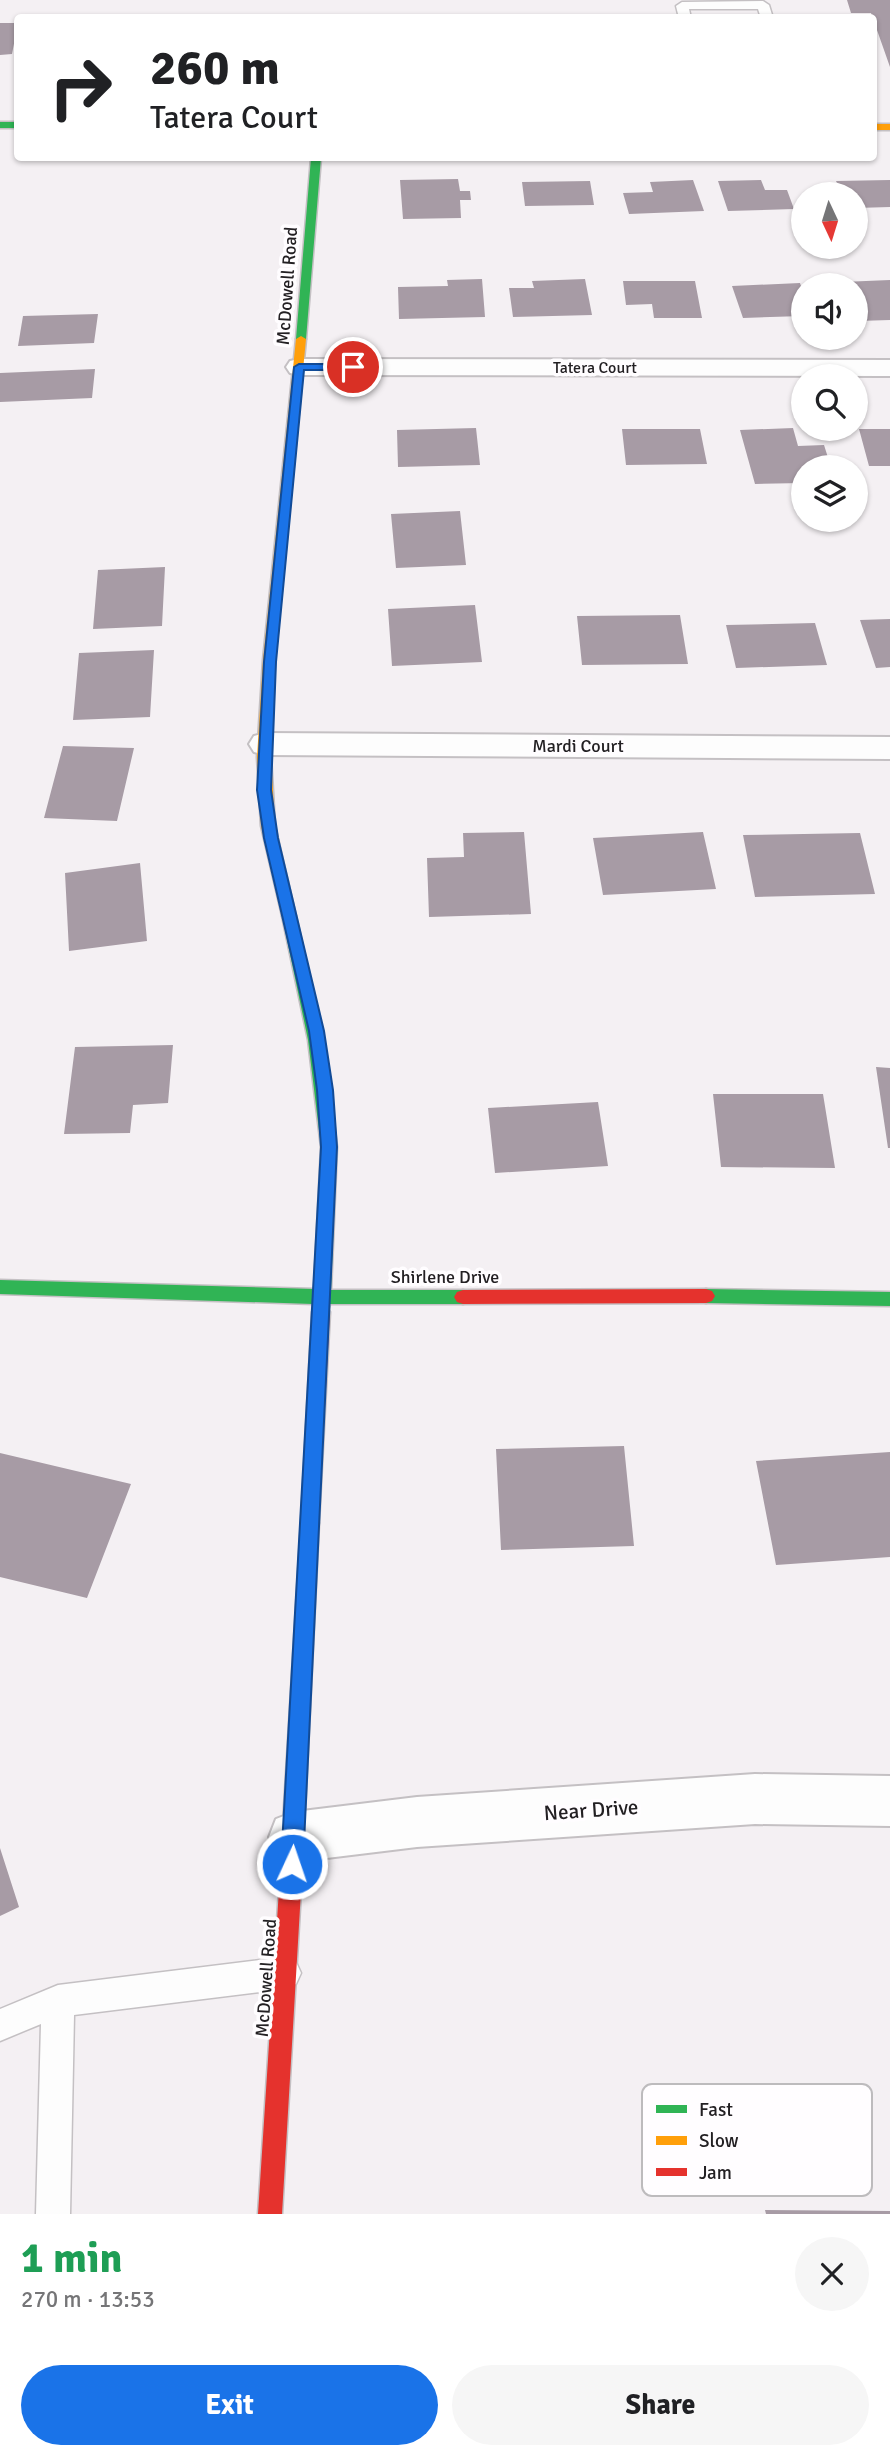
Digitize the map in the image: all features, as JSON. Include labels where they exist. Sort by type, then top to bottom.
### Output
[{"type":"street","name":"McDowell Road","points":[[270,2214],[294,1837],[329,1147],[317,1031],[271,838],[264,790],[265,744],[270,662],[316,161]]},
{"type":"street","name":"Tatera Court","points":[[299,367],[890,368]]},
{"type":"street","name":"Mardi Court","points":[[265,744],[890,748]]},
{"type":"street","name":"Shirlene Drive","points":[[0,1287],[320,1297],[702,1296],[890,1299]]},
{"type":"street","name":"Near Drive","points":[[294,1837],[417,1822],[755,1799],[890,1801]]},
{"type":"lane","points":[[684,14],[682,6],[764,5],[766,14]]},
{"type":"lane","points":[[0,2025],[58,2001],[285,1973]]},
{"type":"lane","points":[[53,2214],[58,2001]]},
{"type":"building","points":[[847,0],[890,0],[890,67],[877,30],[877,14],[851,13]]},
{"type":"building","points":[[0,23],[14,23],[12,54],[0,55]]},
{"type":"building","points":[[458,179],[460,191],[470,191],[471,200],[460,200],[461,218],[403,219],[400,180]]},
{"type":"building","points":[[693,180],[704,211],[629,214],[623,193],[653,192],[650,182]]},
{"type":"building","points":[[761,180],[765,190],[787,190],[791,209],[728,211],[718,181]]},
{"type":"building","points":[[890,180],[890,207],[868,208],[868,182],[836,181]]},
{"type":"building","points":[[590,181],[594,205],[525,206],[522,182]]},
{"type":"building","points":[[482,279],[485,317],[399,319],[398,287],[448,286],[447,280]]},
{"type":"building","points":[[585,279],[592,315],[513,317],[509,288],[534,288],[532,281]]},
{"type":"building","points":[[890,280],[890,320],[868,321],[868,281]]},
{"type":"building","points":[[623,281],[695,281],[702,318],[654,318],[652,304],[626,305]]},
{"type":"building","points":[[791,283],[791,316],[743,318],[732,286]]},
{"type":"building","points":[[98,314],[94,343],[18,346],[23,316]]},
{"type":"building","points":[[95,369],[92,398],[0,402],[0,373]]},
{"type":"building","points":[[476,428],[480,465],[398,467],[397,430]]},
{"type":"building","points":[[791,428],[791,441],[797,441],[798,446],[824,445],[827,455],[791,455],[791,483],[755,484],[740,430]]},
{"type":"building","points":[[622,429],[700,429],[707,464],[626,465]]},
{"type":"building","points":[[868,429],[890,429],[890,466],[869,466],[862,441],[868,441]]},
{"type":"building","points":[[460,511],[466,565],[396,568],[391,514]]},
{"type":"building","points":[[165,567],[162,626],[93,629],[98,570]]},
{"type":"building","points":[[475,605],[482,662],[392,666],[388,609]]},
{"type":"building","points":[[680,615],[688,664],[582,665],[577,616]]},
{"type":"building","points":[[890,619],[890,667],[876,668],[860,620]]},
{"type":"building","points":[[815,623],[827,665],[736,668],[726,625]]},
{"type":"building","points":[[154,650],[150,717],[73,720],[79,653]]},
{"type":"building","points":[[63,746],[134,748],[117,821],[44,818]]},
{"type":"building","points":[[524,832],[531,914],[429,917],[427,858],[464,857],[463,833]]},
{"type":"building","points":[[703,832],[716,889],[603,895],[593,838]]},
{"type":"building","points":[[860,833],[875,894],[755,897],[743,835]]},
{"type":"building","points":[[140,863],[147,941],[69,951],[65,873]]},
{"type":"building","points":[[173,1045],[168,1103],[133,1105],[130,1133],[64,1134],[75,1047]]},
{"type":"building","points":[[876,1067],[890,1068],[890,1148],[888,1148]]},
{"type":"building","points":[[713,1094],[823,1094],[835,1168],[721,1167]]},
{"type":"building","points":[[598,1102],[608,1166],[495,1173],[488,1108]]},
{"type":"building","points":[[624,1446],[634,1546],[501,1550],[496,1449]]},
{"type":"building","points":[[890,1452],[890,1557],[776,1565],[756,1461]]},
{"type":"building","points":[[0,1453],[131,1484],[87,1598],[0,1577]]},
{"type":"building","points":[[0,1848],[19,1907],[0,1916]]},
{"type":"building","points":[[765,2210],[890,2211],[890,2214],[766,2214]]},
{"type":"traffic: fast","points":[[0,125],[14,125]]},
{"type":"traffic: fast","points":[[301,339],[316,161]]},
{"type":"traffic: fast","points":[[289,916],[316,1040],[329,1147],[321,1312]]},
{"type":"traffic: fast","points":[[0,1287],[320,1297],[463,1297]]},
{"type":"traffic: fast","points":[[706,1296],[890,1299]]},
{"type":"traffic: fast","points":[[291,1874],[310,1523]]},
{"type":"traffic: slow","points":[[877,127],[890,127]]},
{"type":"traffic: slow","points":[[289,916],[268,826],[264,757],[269,660],[301,339]]},
{"type":"traffic: jam","points":[[463,1297],[706,1296]]},
{"type":"traffic: jam","points":[[310,1523],[321,1312]]},
{"type":"traffic: jam","points":[[270,2214],[291,1874]]},
{"type":"route","points":[[292,1864],[329,1147],[317,1031],[271,838],[264,790],[265,744],[270,662],[299,367],[353,367]]}]
